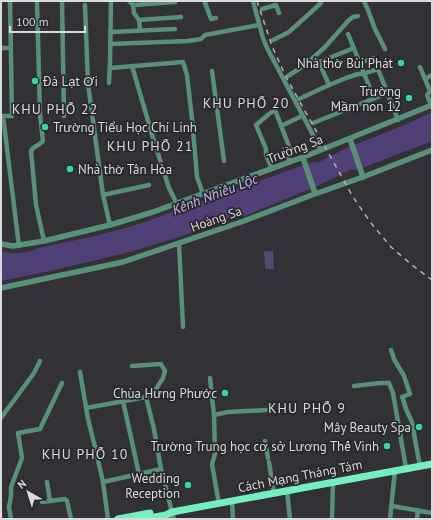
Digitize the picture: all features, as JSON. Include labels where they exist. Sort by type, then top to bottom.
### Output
[{"type":"main road","name":"Cách Mạng Tháng Tám","points":[[144,519],[166,515],[172,516],[232,501],[432,464]]},
{"type":"main road","name":"Cách Mạng Tháng Tám","points":[[118,519],[167,510],[172,516]]},
{"type":"street","points":[[10,1],[12,116],[3,116],[19,246]]},
{"type":"street","points":[[38,1],[40,115],[43,139],[41,143],[32,148],[31,151],[36,205],[44,241]]},
{"type":"street","points":[[62,1],[64,116]]},
{"type":"street","points":[[108,83],[110,68],[110,1]]},
{"type":"street","points":[[206,1],[205,3],[211,19],[216,18]]},
{"type":"street","points":[[252,1],[263,38],[272,58],[321,150]]},
{"type":"street","points":[[364,1],[385,49]]},
{"type":"street","points":[[140,30],[139,20],[134,13],[131,3],[175,2]]},
{"type":"street","points":[[273,40],[289,32],[321,2]]},
{"type":"street","points":[[85,5],[88,84],[104,195],[110,225]]},
{"type":"street","points":[[262,9],[276,5],[279,13]]},
{"type":"street","points":[[288,76],[305,65],[325,47],[348,21],[353,17],[358,16]]},
{"type":"street","points":[[139,20],[181,17]]},
{"type":"street","points":[[110,44],[188,41],[201,39],[205,35],[259,26]]},
{"type":"street","points":[[110,32],[175,29]]},
{"type":"street","points":[[348,34],[374,98]]},
{"type":"street","points":[[1,48],[10,48]]},
{"type":"street","points":[[329,85],[320,62],[354,48]]},
{"type":"street","points":[[360,63],[373,58]]},
{"type":"street","points":[[110,68],[183,62],[190,105],[197,178],[203,194]]},
{"type":"street","points":[[132,66],[168,188],[177,204]]},
{"type":"street","points":[[420,67],[430,91],[427,95],[432,105]]},
{"type":"street","points":[[299,98],[358,74],[365,74],[378,69],[398,120]]},
{"type":"street","points":[[212,71],[224,161]]},
{"type":"street","points":[[425,78],[432,76]]},
{"type":"street","points":[[313,123],[388,93]]},
{"type":"street","name":"Trường Sa","points":[[1,244],[19,246],[44,241],[110,225],[153,212],[290,162],[302,161],[321,150],[353,141],[432,105]]},
{"type":"street","points":[[272,169],[256,125],[275,110],[289,146],[285,148],[290,162]]},
{"type":"street","points":[[281,126],[302,116]]},
{"type":"street","points":[[353,141],[364,176]]},
{"type":"street","name":"Hoàng Sa","points":[[1,288],[115,264],[244,221],[313,192],[364,176],[432,150]]},
{"type":"street","points":[[302,161],[313,192]]},
{"type":"street","points":[[104,195],[149,185]]},
{"type":"street","points":[[179,243],[183,327]]},
{"type":"street","points":[[391,350],[394,359],[404,376],[410,393],[402,397],[412,422],[420,466]]},
{"type":"street","points":[[1,418],[34,373],[40,361]]},
{"type":"street","points":[[86,408],[146,397],[156,389],[165,371],[161,364],[132,366]]},
{"type":"street","points":[[80,372],[86,408],[103,482],[108,519]]},
{"type":"street","points":[[210,378],[214,415],[215,454],[212,464],[219,504]]},
{"type":"street","points":[[11,519],[9,507],[11,496],[10,487],[22,458],[18,432],[40,428],[62,383]]},
{"type":"street","points":[[354,386],[389,383],[393,393],[406,468]]},
{"type":"street","points":[[146,397],[172,516]]},
{"type":"street","points":[[124,401],[139,474]]},
{"type":"street","points":[[214,415],[228,412],[266,410]]},
{"type":"street","points":[[265,441],[274,494]]},
{"type":"street","points":[[103,482],[161,469]]},
{"type":"street","points":[[390,519],[395,470]]},
{"type":"street","points":[[47,482],[50,501]]},
{"type":"street","points":[[332,519],[333,482]]},
{"type":"street","points":[[287,491],[290,519]]},
{"type":"street","points":[[42,502],[62,498],[65,499],[67,501],[71,519]]},
{"type":"street","points":[[232,501],[233,519]]},
{"type":"street","points":[[392,506],[432,513]]},
{"type":"street","points":[[417,519],[418,510]]},
{"type":"shaded area","name":"Kênh Nhiêu Lộc","points":[[432,112],[432,141],[357,170],[350,170],[317,186],[242,217],[234,216],[182,236],[130,252],[1,281],[1,251],[10,253],[25,252],[133,226],[309,163],[319,162],[349,147],[407,124]]},
{"type":"shaded area","points":[[264,251],[273,251],[274,269],[265,269]]},
{"type":"railway","points":[[257,1],[272,46],[286,77],[353,197],[371,223],[391,247],[432,280]]},
{"type":"place","name":"Nhà thờ Bùi Phát","points":[[401,63]]},
{"type":"place","name":"Đà Lạt Ơi","points":[[35,81]]},
{"type":"place","name":"Trường Mầm non 12","points":[[409,98]]},
{"type":"place","name":"Trường Tiểu Học Chí Linh","points":[[45,127]]},
{"type":"place","name":"Nhà thờ Tân Hòa","points":[[70,169]]},
{"type":"place","name":"Chùa Hưng Phước","points":[[225,393]]},
{"type":"place","name":"Mây Beauty Spa","points":[[419,427]]},
{"type":"place","name":"Trường Trung học cơ sở Lương Thế Vinh","points":[[387,446]]},
{"type":"place","name":"Wedding Reception","points":[[188,485]]},
{"type":"district","name":"KHU PHỐ 20","points":[[246,103]]},
{"type":"district","name":"KHU PHỐ 22","points":[[55,109]]},
{"type":"district","name":"KHU PHỐ 21","points":[[150,146]]},
{"type":"district","name":"KHU PHỐ 9","points":[[307,408]]},
{"type":"district","name":"KHU PHỐ 10","points":[[85,454]]}]
